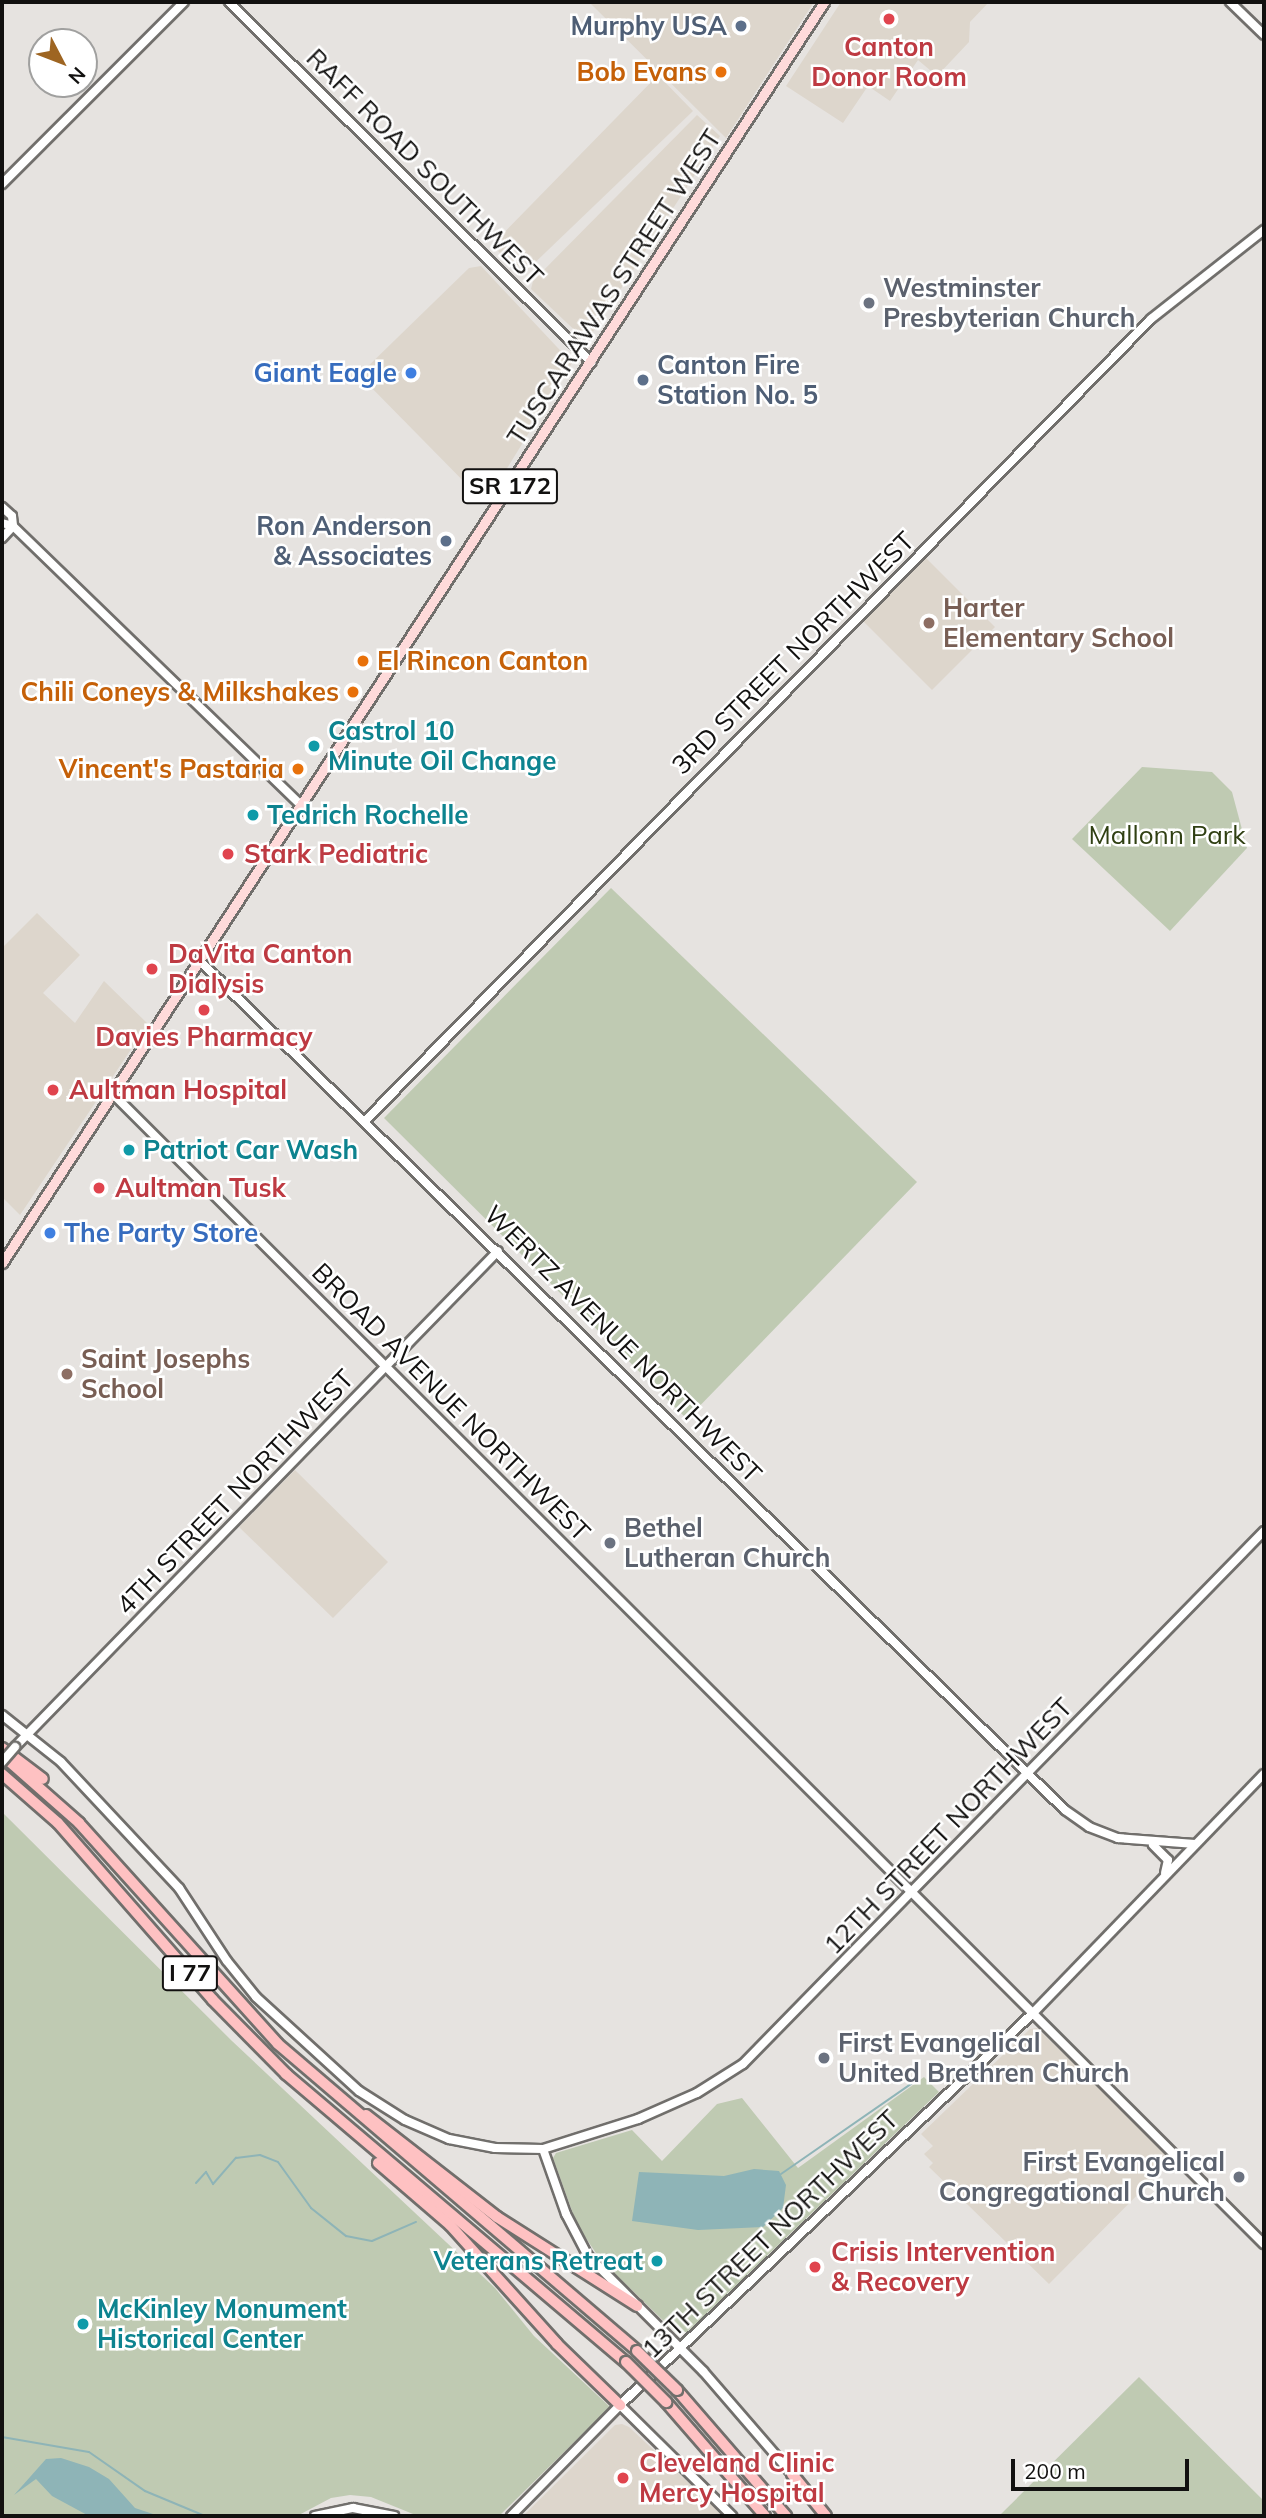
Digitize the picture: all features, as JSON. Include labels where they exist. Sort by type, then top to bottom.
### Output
[{"type":"highway","points":[[2,1748],[73,1807],[95,1840]]},
{"type":"highway","name":"I 77","points":[[2,1755],[50,1793],[95,1840],[225,1990],[317,2081],[638,2351],[677,2390],[786,2516]]},
{"type":"highway","name":"I 77","points":[[2,1774],[44,1810],[228,2015],[345,2126],[626,2362],[666,2402],[765,2516]]},
{"type":"highway","points":[[2,1783],[44,1810]]},
{"type":"highway","points":[[317,2081],[497,2217],[637,2306]]},
{"type":"highway","points":[[345,2126],[364,2151],[450,2224],[540,2325],[620,2405]]},
{"type":"highway","points":[[792,2474],[826,2516]]},
{"type":"main road","name":"TUSCARAWAS STREET WEST","points":[[2,1263],[824,2]]},
{"type":"street","points":[[2,184],[184,2]]},
{"type":"street","name":"RAFF ROAD SOUTHWEST","points":[[229,2],[591,362]]},
{"type":"street","points":[[1230,2],[1264,36]]},
{"type":"street","name":"3RD STREET NORTHWEST","points":[[365,1121],[1151,319],[1264,230]]},
{"type":"street","points":[[2,506],[12,516],[13,526],[2,538]]},
{"type":"street","points":[[2,523],[13,526],[302,805]]},
{"type":"street","name":"WERTZ AVENUE NORTHWEST","points":[[200,961],[1028,1774],[1090,1827],[1150,1843],[1195,1844]]},
{"type":"street","name":"BROAD AVENUE NORTHWEST","points":[[113,1094],[1264,2244]]},
{"type":"street","name":"4TH STREET NORTHWEST","points":[[2,1762],[498,1251]]},
{"type":"street","name":"12TH STREET NORTHWEST","points":[[543,2148],[638,2119],[697,2093],[743,2064],[1264,1531]]},
{"type":"street","points":[[2,1715],[56,1756],[179,1888],[234,1971],[296,2035],[382,2107],[463,2143],[543,2148],[581,2244],[637,2306],[681,2349],[792,2474]]},
{"type":"street","name":"13TH STREET NORTHWEST","points":[[511,2516],[620,2405],[1032,2013],[1264,1774]]},
{"type":"street","points":[[1150,1843],[1168,1860],[1163,1877]]},
{"type":"street","points":[[620,2405],[732,2516]]},
{"type":"street","points":[[316,2516],[353,2508],[394,2516]]},
{"type":"shaded area","points":[[589,2],[814,2],[726,138]]},
{"type":"shaded area","points":[[841,2],[989,2],[970,22],[969,42],[937,76],[918,60],[890,101],[868,86],[843,123],[786,86]]},
{"type":"shaded area","points":[[658,75],[693,111],[522,275],[492,245]]},
{"type":"shaded area","points":[[697,115],[720,136],[589,338],[583,338],[531,289],[533,281]]},
{"type":"shaded area","points":[[481,266],[572,363],[501,478],[481,499],[359,375],[469,268]]},
{"type":"shaded area","name":"Harter Elementary School","points":[[925,557],[995,627],[932,690],[862,620]]},
{"type":"shaded area","name":"Aultman Hospital","points":[[37,913],[80,955],[43,993],[75,1023],[104,981],[148,1024],[20,1215],[2,1197],[2,948]]},
{"type":"shaded area","points":[[295,1470],[388,1562],[333,1618],[239,1527]]},
{"type":"shaded area","points":[[1037,2028],[1173,2159],[1049,2284],[929,2167],[933,2163],[924,2154],[933,2146],[921,2134],[1030,2029]]},
{"type":"shaded area","name":"Cleveland Clinic Mercy Hospital","points":[[615,2425],[629,2427],[724,2516],[523,2516]]},
{"type":"green space","name":"Mallonn Park","points":[[1142,767],[1212,772],[1232,792],[1247,848],[1170,931],[1072,839]]},
{"type":"green space","points":[[611,888],[917,1182],[687,1419],[384,1118]]},
{"type":"green space","points":[[2,1812],[232,2041],[495,2288],[534,2336],[610,2407],[499,2516],[418,2516],[371,2497],[350,2495],[331,2498],[297,2516],[2,2516]]},
{"type":"green space","points":[[924,2077],[939,2092],[687,2332],[675,2332],[600,2259],[577,2225],[553,2158],[556,2153],[632,2130],[662,2161],[717,2104],[742,2098],[798,2168]]},
{"type":"green space","points":[[1139,2377],[1264,2501],[1264,2516],[999,2516]]},
{"type":"water","points":[[754,2169],[779,2171],[786,2185],[783,2208],[763,2227],[698,2230],[632,2221],[639,2172],[724,2176]]},
{"type":"water","points":[[61,2458],[89,2467],[109,2479],[135,2508],[159,2516],[89,2516],[52,2496],[36,2479],[14,2495],[46,2459]]},
{"type":"waterway","points":[[781,2174],[918,2079]]},
{"type":"waterway","points":[[196,2183],[206,2172],[213,2184],[236,2158],[260,2155],[278,2162],[311,2208],[346,2236],[372,2241],[416,2222]]},
{"type":"waterway","points":[[2,2437],[89,2452],[145,2491],[205,2516]]},
{"type":"place","name":"Canton Donor Room","points":[[889,19]]},
{"type":"place","name":"Murphy USA","points":[[741,26]]},
{"type":"place","name":"Bob Evans","points":[[721,72]]},
{"type":"place","name":"Westminster Presbyterian Church","points":[[869,303]]},
{"type":"place","name":"Giant Eagle","points":[[411,373]]},
{"type":"place","name":"Canton Fire Station No. 5","points":[[643,380]]},
{"type":"place","name":"Ron Anderson & Associates","points":[[446,541]]},
{"type":"place","name":"Harter Elementary School","points":[[929,623]]},
{"type":"place","name":"El Rincon Canton","points":[[363,661]]},
{"type":"place","name":"Chili Coneys & Milkshakes","points":[[353,692]]},
{"type":"place","name":"Castrol 10 Minute Oil Change","points":[[314,746]]},
{"type":"place","name":"Vincent's Pastaria","points":[[298,769]]},
{"type":"place","name":"Tedrich Rochelle","points":[[253,815]]},
{"type":"place","name":"Stark Pediatric","points":[[228,854]]},
{"type":"place","name":"DaVita Canton Dialysis","points":[[152,969]]},
{"type":"place","name":"Davies Pharmacy","points":[[204,1010]]},
{"type":"place","name":"Aultman Hospital","points":[[53,1090]]},
{"type":"place","name":"Patriot Car Wash","points":[[129,1150]]},
{"type":"place","name":"Aultman Tusk","points":[[99,1188]]},
{"type":"place","name":"The Party Store","points":[[50,1233]]},
{"type":"place","name":"Saint Josephs School","points":[[67,1374]]},
{"type":"place","name":"Bethel Lutheran Church","points":[[610,1543]]},
{"type":"place","name":"First Evangelical United Brethren Church","points":[[824,2058]]},
{"type":"place","name":"First Evangelical Congregational Church","points":[[1239,2177]]},
{"type":"place","name":"Veterans Retreat","points":[[657,2261]]},
{"type":"place","name":"Crisis Intervention & Recovery","points":[[815,2267]]},
{"type":"place","name":"McKinley Monument Historical Center","points":[[83,2324]]},
{"type":"place","name":"Cleveland Clinic Mercy Hospital","points":[[623,2478]]}]
